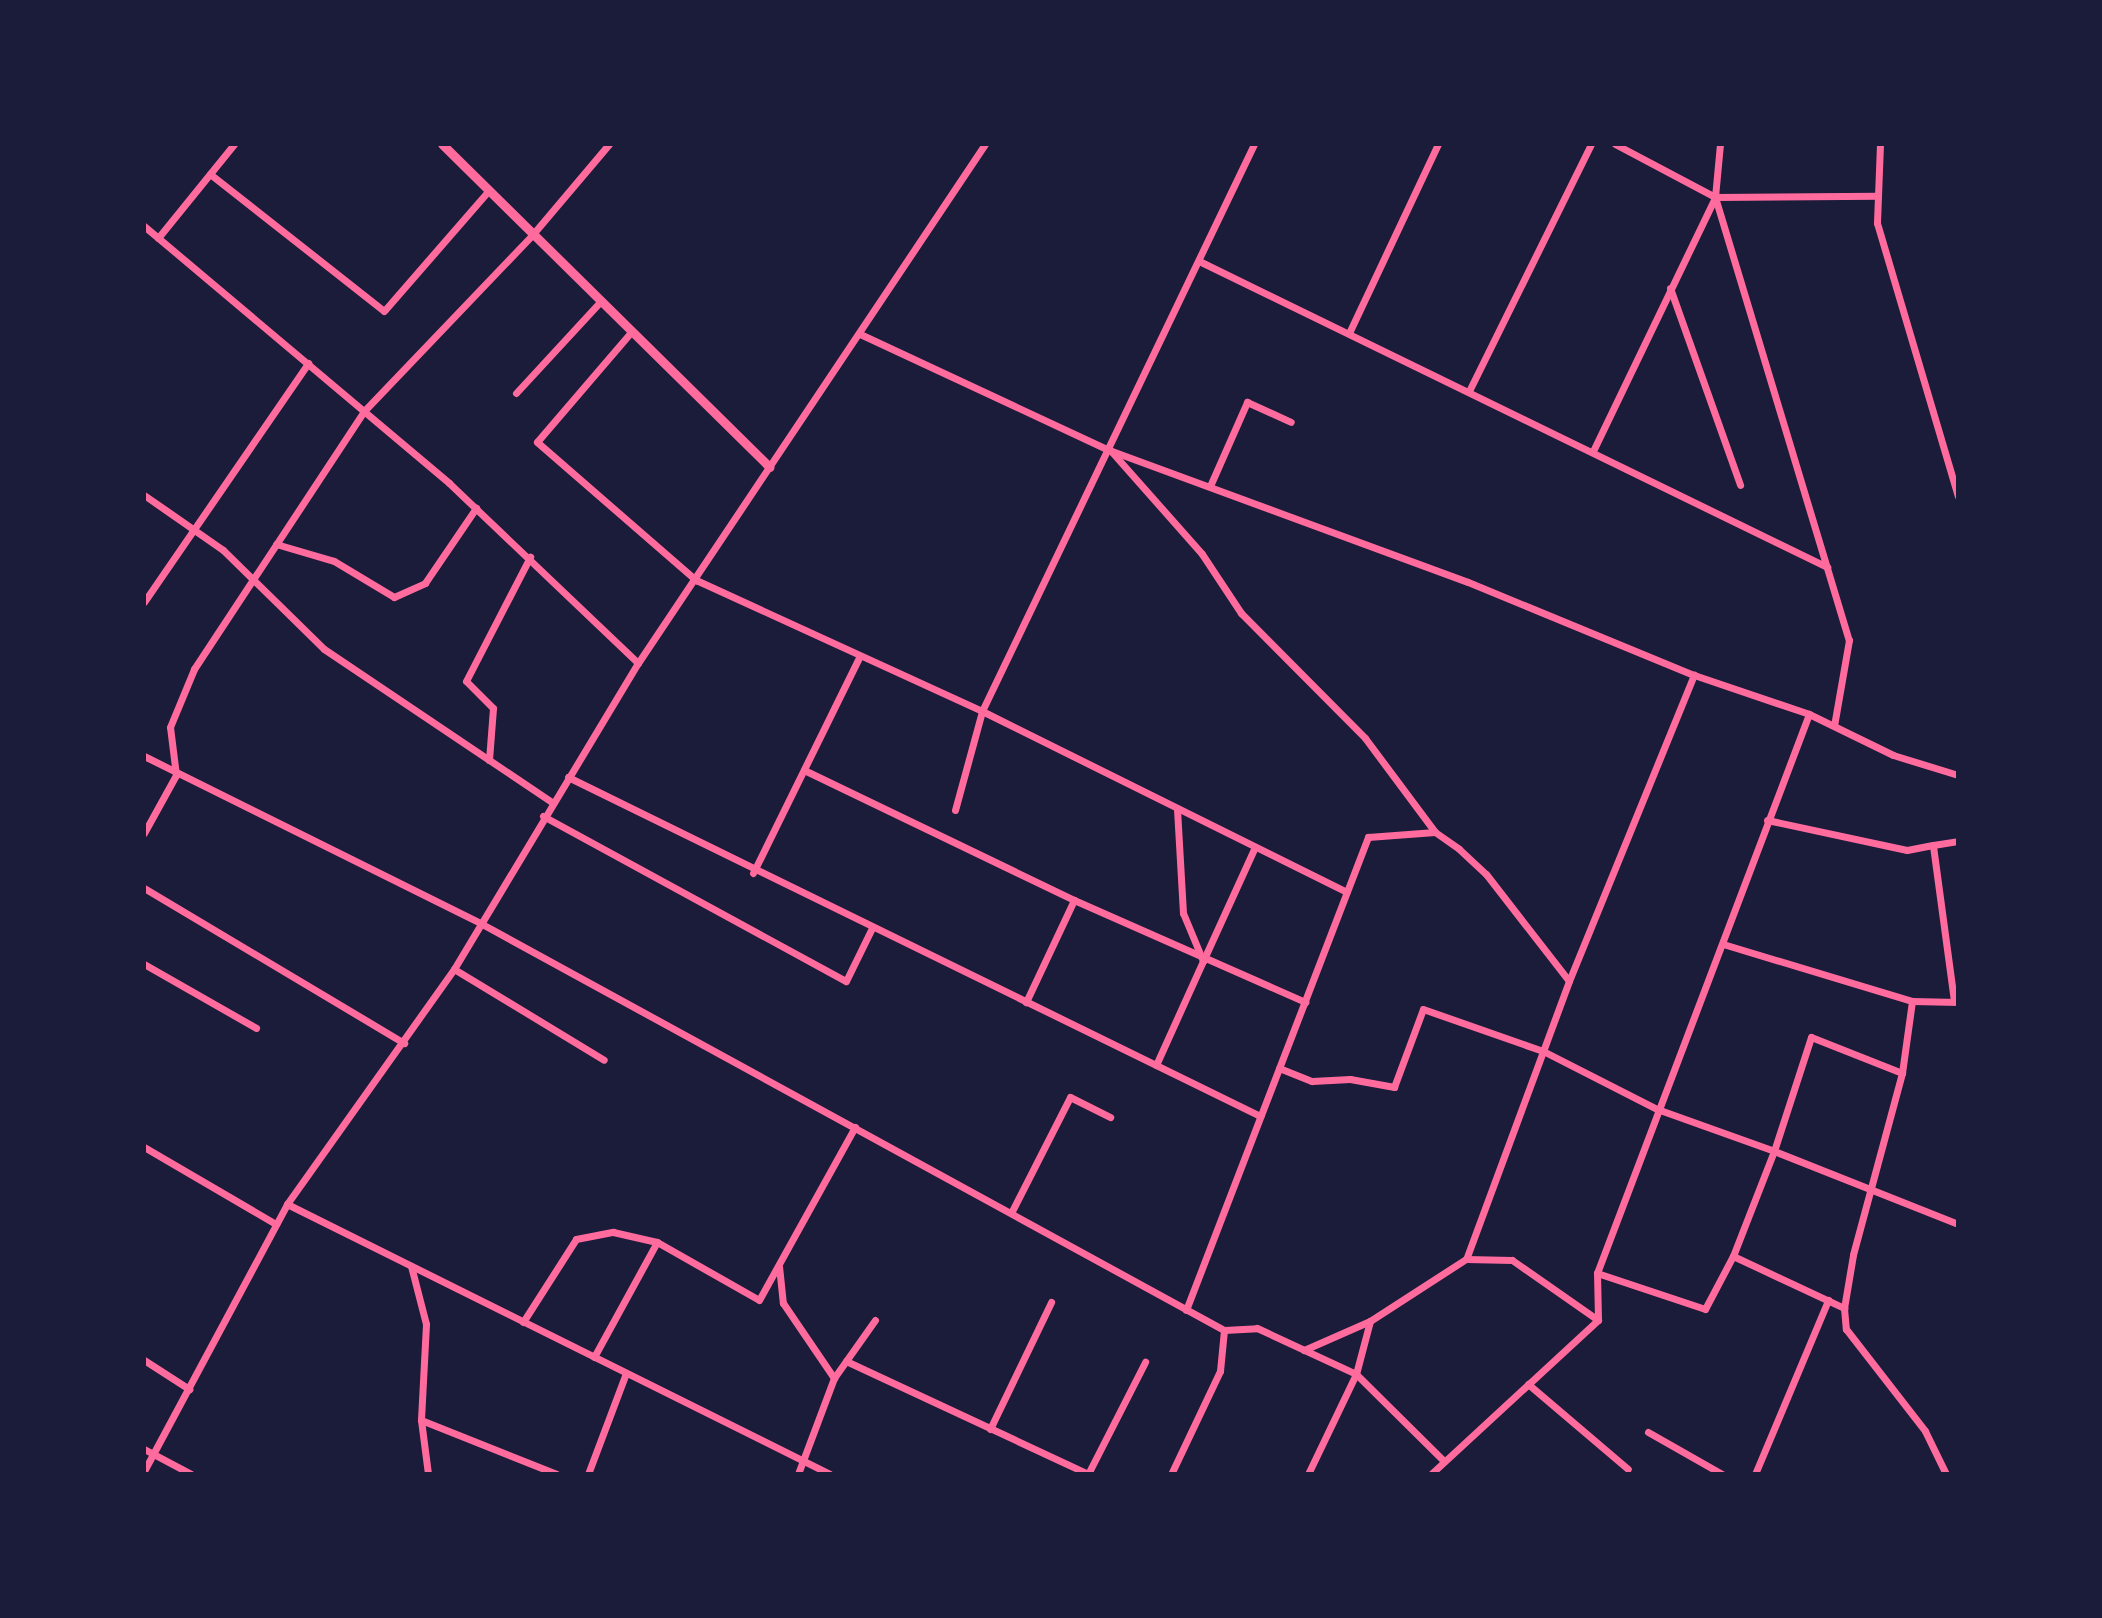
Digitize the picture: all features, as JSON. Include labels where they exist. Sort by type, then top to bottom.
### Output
[{"type":"street","points":[[158,238],[234,144]]},
{"type":"street","points":[[442,144],[769,467]]},
{"type":"street","points":[[144,833],[176,775],[170,727],[194,669],[365,410],[533,234],[609,144]]},
{"type":"street","points":[[144,1471],[287,1204],[454,969],[543,816],[638,663],[985,144]]},
{"type":"street","points":[[955,810],[982,711],[1254,144]]},
{"type":"street","points":[[1349,333],[1438,144]]},
{"type":"street","points":[[1469,391],[1591,144]]},
{"type":"street","points":[[1615,144],[1715,197],[1878,196]]},
{"type":"street","points":[[1593,451],[1715,197],[1720,144]]},
{"type":"street","points":[[1880,144],[1877,223],[1894,291],[1958,496]]},
{"type":"street","points":[[210,174],[384,311],[489,190]]},
{"type":"street","points":[[1715,197],[1849,640],[1834,726]]},
{"type":"street","points":[[144,227],[365,410],[530,557],[638,663]]},
{"type":"street","points":[[1199,261],[1827,567]]},
{"type":"street","points":[[1670,288],[1740,485]]},
{"type":"street","points":[[516,393],[601,301]]},
{"type":"street","points":[[632,331],[537,442],[696,580],[982,711],[1347,892]]},
{"type":"street","points":[[860,334],[1109,450],[1468,582],[1694,675],[1809,714],[1893,755],[1958,775]]},
{"type":"street","points":[[144,602],[308,363]]},
{"type":"street","points":[[1210,486],[1247,402],[1291,422]]},
{"type":"street","points":[[1109,450],[1202,554],[1241,613],[1365,738],[1435,832],[1486,874],[1569,981]]},
{"type":"street","points":[[144,495],[254,578],[324,649],[552,802]]},
{"type":"street","points":[[276,544],[334,561],[394,597],[425,583],[476,508]]},
{"type":"street","points":[[489,760],[493,708],[466,681],[530,557]]},
{"type":"street","points":[[753,873],[860,656]]},
{"type":"street","points":[[1466,1259],[1569,981],[1694,675]]},
{"type":"street","points":[[1431,1474],[1598,1320],[1597,1273],[1635,1181],[1657,1109],[1809,714]]},
{"type":"street","points":[[144,756],[176,775],[482,924],[1224,1330],[1257,1328],[1356,1374],[1444,1461]]},
{"type":"street","points":[[804,770],[1203,961],[1305,1002]]},
{"type":"street","points":[[568,777],[753,873],[1260,1116]]},
{"type":"street","points":[[1177,808],[1183,913],[1203,961]]},
{"type":"street","points":[[543,816],[846,981],[872,928]]},
{"type":"street","points":[[1767,820],[1907,850],[1958,841]]},
{"type":"street","points":[[1186,1310],[1368,837],[1435,832]]},
{"type":"street","points":[[1723,944],[1912,1001],[1956,1001],[1933,845]]},
{"type":"street","points":[[1156,1065],[1255,847]]},
{"type":"street","points":[[144,888],[404,1043]]},
{"type":"street","points":[[1026,1002],[1074,900]]},
{"type":"street","points":[[144,964],[256,1028]]},
{"type":"street","points":[[454,969],[604,1060]]},
{"type":"street","points":[[1912,1001],[1902,1073],[1873,1190],[1853,1255],[1844,1308],[1846,1329],[1925,1431],[1946,1474]]},
{"type":"street","points":[[1279,1068],[1312,1081],[1350,1079],[1394,1087],[1423,1009],[1543,1051],[1657,1109],[1774,1151],[1958,1224]]},
{"type":"street","points":[[1597,1273],[1705,1309],[1733,1256],[1774,1151],[1811,1037],[1902,1073]]},
{"type":"street","points":[[1011,1213],[1070,1097],[1110,1117]]},
{"type":"street","points":[[523,1322],[576,1239],[613,1232],[657,1242],[759,1300],[855,1127]]},
{"type":"street","points":[[144,1147],[276,1224]]},
{"type":"street","points":[[287,1204],[830,1474]]},
{"type":"street","points":[[594,1357],[657,1242]]},
{"type":"street","points":[[1733,1256],[1844,1308]]},
{"type":"street","points":[[1304,1350],[1370,1321],[1466,1259],[1512,1260],[1598,1320]]},
{"type":"street","points":[[778,1265],[783,1303],[834,1378]]},
{"type":"street","points":[[411,1266],[426,1324],[421,1420],[428,1474]]},
{"type":"street","points":[[1755,1474],[1828,1300]]},
{"type":"street","points":[[990,1429],[1051,1302]]},
{"type":"street","points":[[798,1474],[834,1378],[875,1320]]},
{"type":"street","points":[[1308,1474],[1356,1374],[1370,1321]]},
{"type":"street","points":[[1171,1474],[1220,1371],[1224,1330]]},
{"type":"street","points":[[144,1360],[189,1389]]},
{"type":"street","points":[[846,1361],[1088,1474],[1145,1362]]},
{"type":"street","points":[[588,1474],[626,1373]]},
{"type":"street","points":[[1528,1384],[1628,1469]]},
{"type":"street","points":[[421,1420],[557,1474]]},
{"type":"street","points":[[1648,1432],[1722,1474]]},
{"type":"street","points":[[144,1449],[191,1474]]}]
